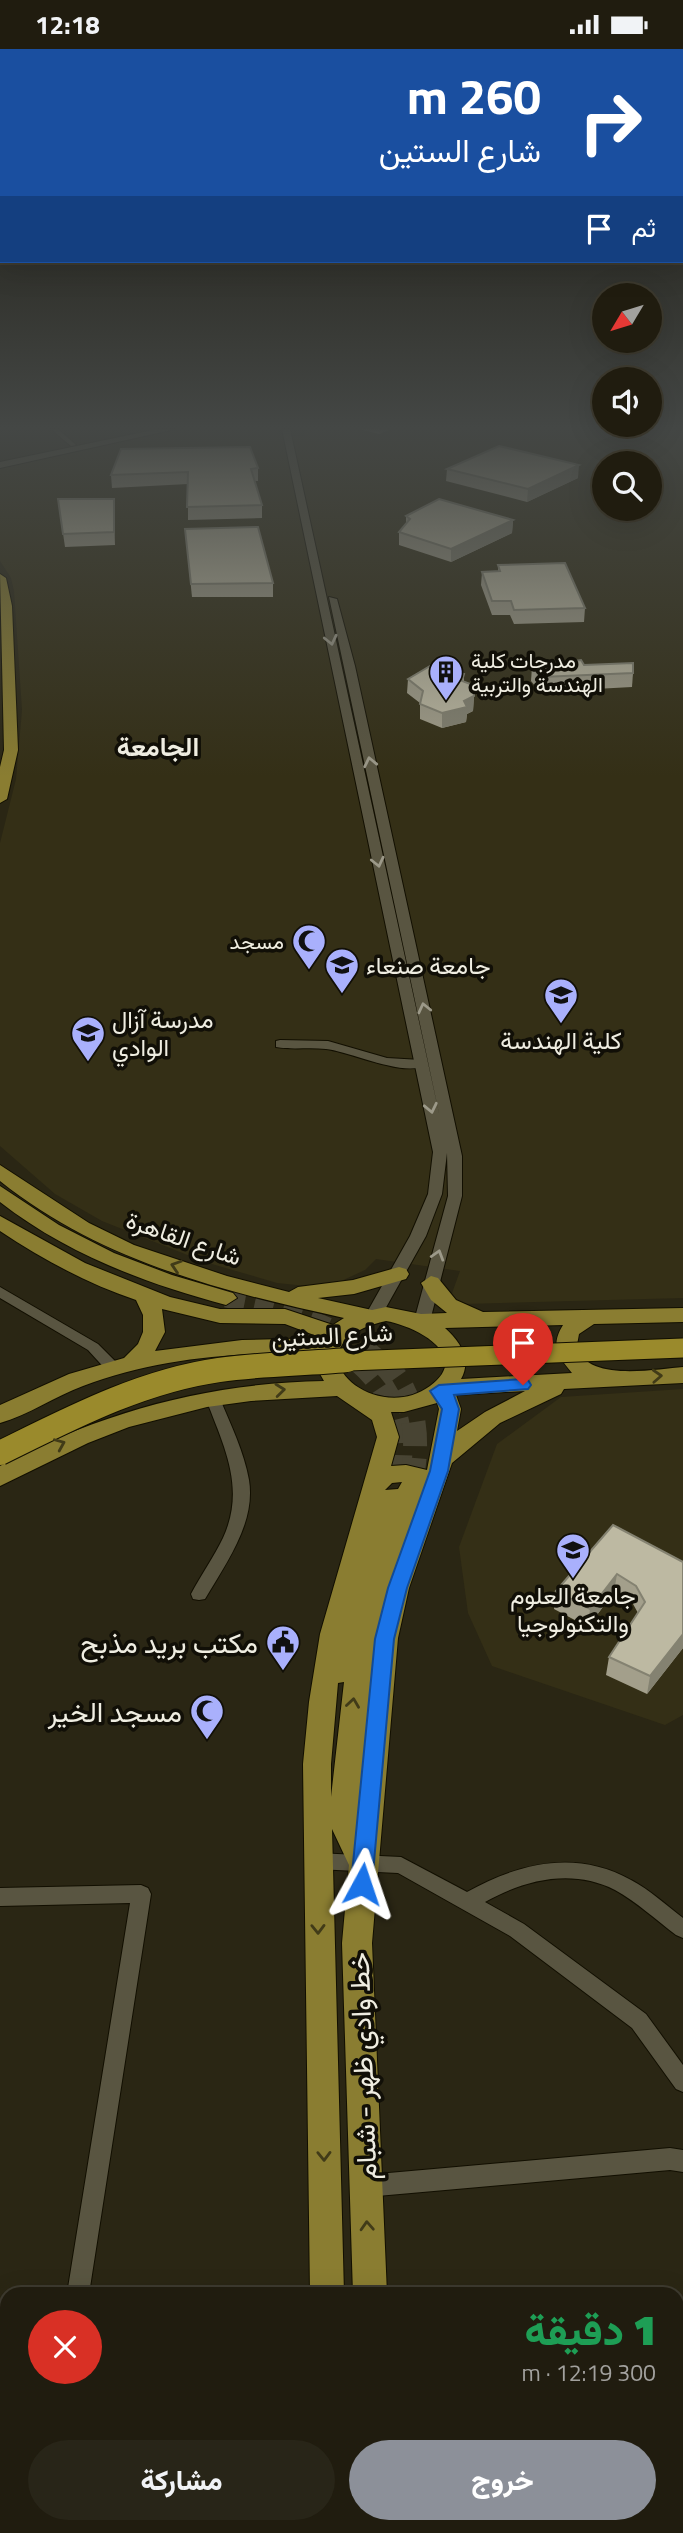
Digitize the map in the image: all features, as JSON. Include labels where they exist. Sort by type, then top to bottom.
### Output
[{"type":"highway","name":"شارع الستين","points":[[0,1440],[54,1410],[91,1395],[203,1362],[378,1349],[683,1339]]},
{"type":"highway","name":"شارع الستين","points":[[0,1453],[96,1406],[178,1379],[218,1370],[365,1359],[683,1348]]},
{"type":"main road","points":[[0,578],[11,750],[0,799]]},
{"type":"main road","name":"شارع القاهرة","points":[[0,1171],[38,1201],[105,1239],[158,1260],[227,1302],[274,1295],[371,1316]]},
{"type":"main road","points":[[0,1192],[50,1229],[101,1257],[146,1276],[227,1302]]},
{"type":"main road","points":[[0,1208],[36,1234],[97,1266],[148,1287],[227,1302]]},
{"type":"main road","name":"شارع القاهرة","points":[[0,1222],[41,1248],[143,1295],[227,1302],[310,1323],[330,1341]]},
{"type":"main road","points":[[274,1295],[338,1290],[399,1274]]},
{"type":"main road","points":[[432,1283],[438,1295],[449,1305],[484,1318]]},
{"type":"main road","points":[[122,1367],[145,1350],[154,1333],[153,1309],[143,1295]]},
{"type":"main road","points":[[412,1480],[382,1416],[340,1388],[327,1373],[324,1355],[330,1341],[348,1324],[371,1316],[398,1315],[422,1321],[443,1334],[454,1351],[454,1371],[440,1389]]},
{"type":"main road","name":"شارع الستين","points":[[422,1321],[683,1315]]},
{"type":"main road","points":[[594,1316],[582,1320],[567,1334],[567,1352],[582,1369],[607,1379]]},
{"type":"main road","name":"شارع الستين","points":[[0,1415],[61,1387],[122,1367],[200,1349],[330,1341]]},
{"type":"main road","points":[[200,1349],[213,1359],[219,1372],[220,1386],[213,1399]]},
{"type":"main road","points":[[363,1401],[404,1404],[440,1389],[683,1375]]},
{"type":"main road","points":[[364,1864],[354,1849],[344,1821],[353,1702],[374,1600],[412,1480],[469,1433],[503,1411],[541,1393],[582,1381]]},
{"type":"main road","points":[[0,1477],[44,1451],[102,1427],[150,1412],[213,1399],[295,1389],[340,1388]]},
{"type":"main road","points":[[316,1860],[329,1827],[329,1751],[342,1662],[412,1480],[450,1409],[440,1389]]},
{"type":"main road","name":"خط وادي ظهر - شبام","points":[[316,1860],[327,2287]]},
{"type":"main road","name":"خط وادي ظهر - شبام","points":[[364,1864],[357,1943],[370,2287]]},
{"type":"street","points":[[315,545],[360,787],[446,1104],[456,1156],[455,1196],[422,1321]]},
{"type":"street","points":[[328,604],[350,666],[400,928],[421,1064],[440,1152],[435,1194],[399,1274],[371,1316]]},
{"type":"street","points":[[336,665],[350,666]]},
{"type":"street","points":[[280,1044],[328,1045],[386,1062],[421,1064]]},
{"type":"street","points":[[435,1194],[455,1196]]},
{"type":"street","points":[[0,1292],[122,1367]]},
{"type":"street","points":[[199,1594],[241,1518],[245,1498],[242,1472],[213,1399]]},
{"type":"street","points":[[316,1860],[401,1865],[517,1930],[639,2021],[683,2082]]},
{"type":"street","points":[[467,1902],[496,1885],[527,1874],[555,1868],[572,1869],[599,1874],[623,1885],[683,1929]]},
{"type":"street","points":[[0,1897],[141,1894],[79,2287]]},
{"type":"street","points":[[366,2186],[670,2159],[683,2161]]},
{"type":"shaded area","name":"جامعة صنعاء","points":[[0,545],[683,545],[683,1298],[464,1304],[457,1303],[451,1296],[460,1271],[376,1259],[365,1270],[339,1282],[316,1287],[277,1283],[205,1262],[102,1221],[55,1194],[0,1146],[0,843],[16,779],[22,710],[11,578],[0,561]]},
{"type":"shaded area","name":"جامعة العلوم والتكنولوجيا","points":[[683,1389],[683,1715],[665,1725],[492,1666],[468,1613],[459,1547],[497,1444],[561,1397]]},
{"type":"building","points":[[187,545],[263,545],[273,583],[191,584]]},
{"type":"building","points":[[439,545],[460,545],[451,549]]},
{"type":"building","points":[[565,563],[585,608],[514,610],[511,601],[492,601],[482,572],[500,571],[498,565]]},
{"type":"building","points":[[581,660],[584,665],[633,663],[633,673],[541,677],[532,667]]},
{"type":"building","points":[[430,666],[464,674],[462,681],[473,685],[474,696],[464,701],[467,707],[442,713],[420,704],[423,691],[408,679]]},
{"type":"building","points":[[613,1525],[683,1562],[683,1634],[650,1676],[609,1657],[645,1602],[636,1586],[617,1574],[590,1609],[556,1591]]},
{"type":"tunnel","points":[[226,1298],[309,1319],[347,1337],[382,1362]]},
{"type":"tunnel","points":[[348,1352],[360,1362]]},
{"type":"tunnel","points":[[358,1360],[382,1387],[396,1417],[400,1450],[397,1486]]},
{"type":"tunnel","points":[[382,1362],[402,1388],[413,1420],[415,1453],[410,1488]]},
{"type":"place","name":"مدرجات كلية الهندسة والتربية","points":[[446,702]]},
{"type":"place","name":"مسجد","points":[[309,971]]},
{"type":"place","name":"جامعة صنعاء","points":[[342,995]]},
{"type":"place","name":"كلية الهندسة","points":[[561,1025]]},
{"type":"place","name":"مدرسة آزال الوادي","points":[[88,1063]]},
{"type":"place","name":"جامعة العلوم والتكنولوجيا","points":[[573,1580]]},
{"type":"place","name":"مكتب بريد مذبح","points":[[283,1672]]},
{"type":"place","name":"مسجد الخير","points":[[207,1741]]},
{"type":"district","name":"الجامعة","points":[[158,746]]},
{"type":"route","points":[[362,1884],[385,1639],[397,1588],[439,1471],[450,1409],[444,1394],[439,1391],[442,1388],[523,1385]]}]
